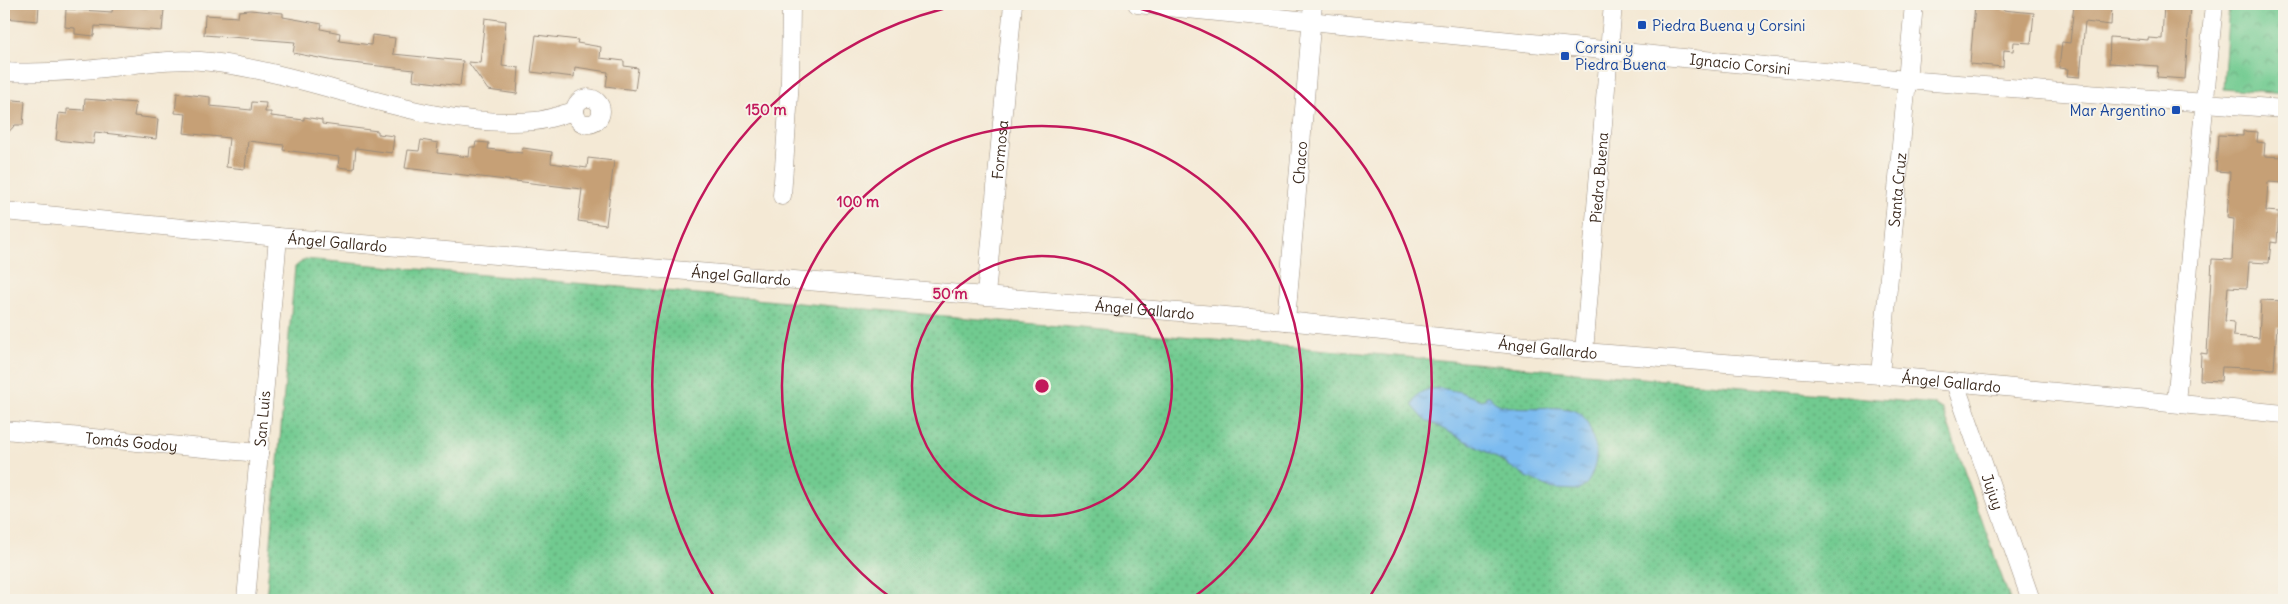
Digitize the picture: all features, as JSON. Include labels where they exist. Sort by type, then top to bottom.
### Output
[{"type":"street","points":[[782,196],[790,80],[791,4]]},
{"type":"street","name":"Formosa","points":[[986,295],[1013,4]]},
{"type":"street","name":"Ignacio Corsini","points":[[1137,4],[1312,12],[1609,49],[1906,80],[2284,109]]},
{"type":"street","name":"Piedra Buena","points":[[1584,352],[1613,4]]},
{"type":"street","name":"Santa Cruz","points":[[1880,375],[1914,4]]},
{"type":"street","points":[[2176,402],[2214,4]]},
{"type":"street","name":"Chaco","points":[[1286,321],[1312,12]]},
{"type":"street","points":[[4,72],[89,69],[180,59],[213,62],[272,73],[394,106],[473,120],[536,121],[575,111]]},
{"type":"street","name":"Ángel Gallardo","points":[[4,211],[278,237],[1286,321],[1584,352],[1880,375],[2176,402],[2284,414]]},
{"type":"street","name":"San Luis","points":[[246,600],[278,237]]},
{"type":"street","name":"Jujuy","points":[[1955,383],[2031,600]]},
{"type":"street","name":"Tomás Godoy","points":[[4,430],[259,453]]},
{"type":"green space","points":[[2229,4],[2284,4],[2284,94],[2223,89]]},
{"type":"green space","points":[[305,259],[1934,404],[1943,410],[2010,600],[266,600],[295,267]]},
{"type":"water","points":[[1440,388],[1460,392],[1481,400],[1485,399],[1486,396],[1490,396],[1495,402],[1505,406],[1560,408],[1581,414],[1590,429],[1596,452],[1595,464],[1589,481],[1579,490],[1553,489],[1525,476],[1494,456],[1424,419],[1413,406],[1416,397],[1426,390]]},
{"type":"building","points":[[4,4],[39,4],[38,21],[4,18]]},
{"type":"building","points":[[1975,4],[2004,4],[2003,10],[2034,13],[2031,43],[2014,42],[2013,51],[2004,50],[2003,67],[1970,64]]},
{"type":"building","points":[[2074,4],[2112,4],[2111,25],[2085,22],[2080,77],[2067,76],[2068,69],[2059,68],[2062,42],[2070,43]]},
{"type":"building","points":[[2164,4],[2190,4],[2185,79],[2157,77],[2158,66],[2109,63],[2110,37],[2148,40],[2148,38],[2162,39]]},
{"type":"building","points":[[113,6],[164,9],[162,31],[95,26],[94,36],[75,34],[75,28],[65,27],[66,9],[112,12]]},
{"type":"building","points":[[239,11],[283,13],[283,17],[322,24],[321,29],[340,33],[339,41],[371,45],[372,35],[395,38],[393,54],[463,61],[460,86],[413,80],[414,70],[335,61],[293,53],[295,42],[204,35],[205,15],[238,17]]},
{"type":"building","points":[[485,18],[506,21],[502,66],[519,68],[517,94],[488,90],[468,62],[480,63]]},
{"type":"building","points":[[536,35],[578,40],[577,43],[601,47],[600,58],[624,61],[624,66],[638,68],[635,90],[606,86],[608,72],[575,67],[574,77],[531,72]]},
{"type":"building","points":[[177,93],[210,97],[210,106],[251,110],[252,102],[266,103],[265,112],[271,112],[271,116],[304,120],[304,117],[322,120],[322,124],[378,131],[378,134],[394,136],[392,153],[356,148],[354,169],[338,167],[339,157],[283,150],[284,145],[248,141],[245,169],[226,167],[229,138],[184,133],[186,114],[175,113]]},
{"type":"building","points":[[4,99],[25,101],[23,125],[15,125],[4,137]]},
{"type":"building","points":[[85,99],[136,103],[134,116],[158,119],[156,139],[95,132],[93,144],[56,140],[59,113],[67,114],[67,109],[84,110]]},
{"type":"building","points":[[2243,131],[2258,132],[2257,142],[2265,143],[2264,156],[2284,157],[2284,183],[2268,182],[2266,211],[2279,212],[2277,243],[2271,242],[2269,263],[2249,262],[2247,288],[2228,287],[2225,321],[2234,322],[2233,336],[2259,338],[2261,300],[2284,301],[2284,328],[2277,327],[2274,369],[2222,367],[2221,381],[2200,380],[2201,353],[2207,354],[2212,259],[2232,260],[2234,219],[2227,218],[2230,172],[2216,171],[2218,135],[2243,136]]},
{"type":"building","points":[[421,140],[438,143],[437,153],[469,157],[470,147],[475,147],[476,142],[489,143],[488,149],[522,153],[523,148],[552,152],[551,163],[587,168],[588,158],[614,161],[606,225],[578,221],[582,189],[405,168],[408,150],[419,151]]},
{"type":"place","name":"Piedra Buena y Corsini","points":[[1642,25]]},
{"type":"place","name":"Corsini y Piedra Buena","points":[[1565,56]]},
{"type":"place","name":"Mar Argentino","points":[[2176,110]]}]
